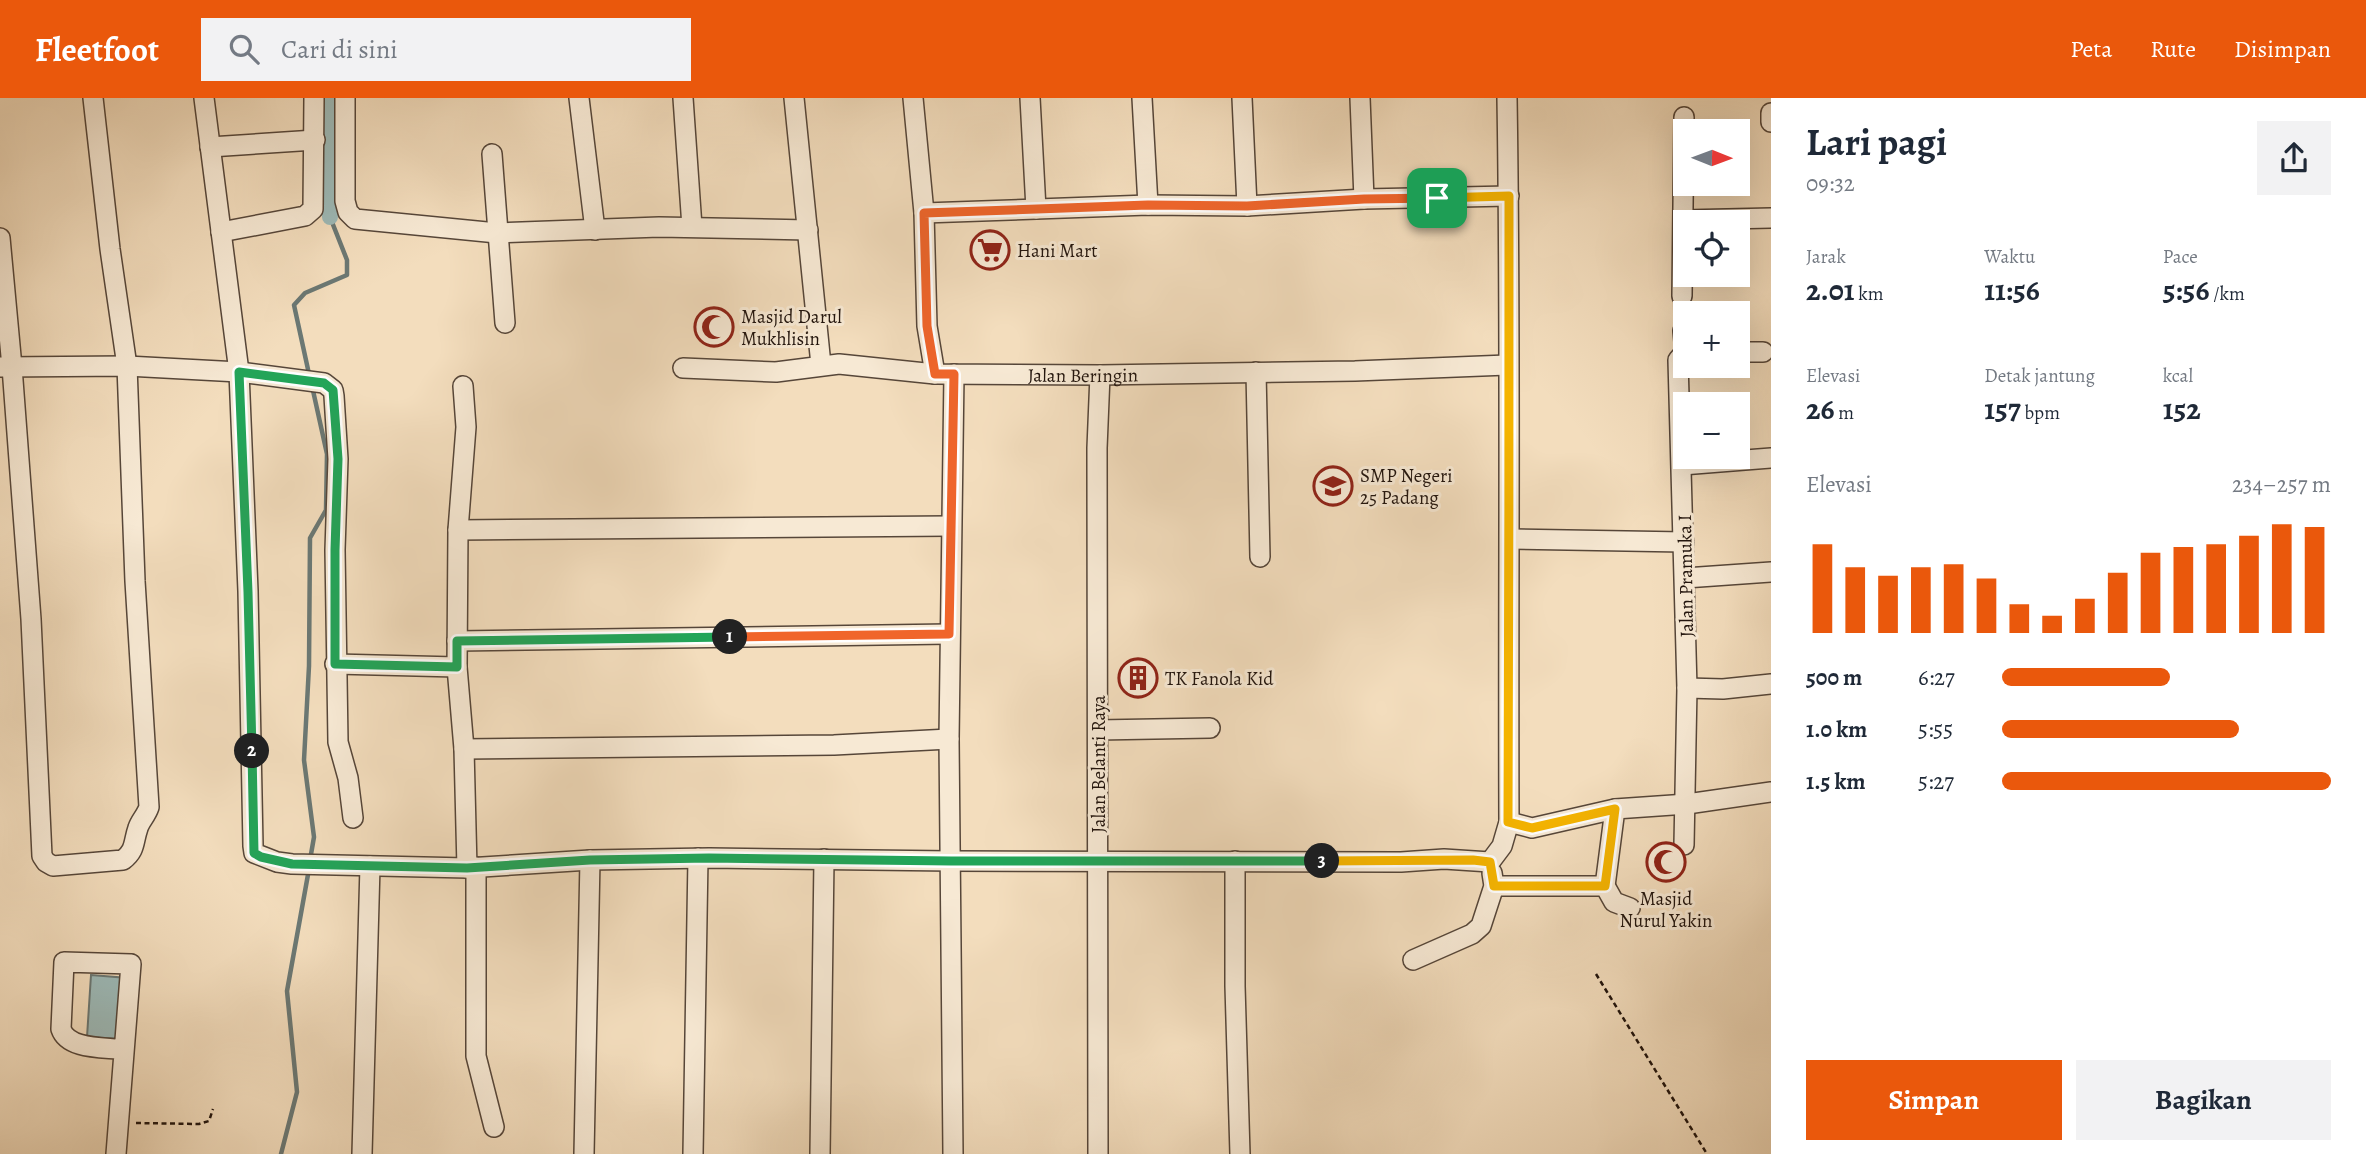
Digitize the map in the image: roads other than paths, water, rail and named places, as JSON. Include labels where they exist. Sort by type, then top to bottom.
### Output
[{"type":"street","points":[[0,238],[6,367],[31,619],[42,856],[53,866],[123,860],[135,847],[138,826],[149,807],[135,581],[127,366],[110,249],[93,98]]},
{"type":"street","points":[[204,98],[239,372],[248,592],[254,853],[261,857],[302,865],[471,867],[590,860],[698,858],[1098,862],[1401,862],[1444,859],[1490,862]]},
{"type":"street","points":[[579,98],[596,230]]},
{"type":"street","points":[[683,98],[692,227]]},
{"type":"street","points":[[794,98],[821,365]]},
{"type":"street","points":[[914,98],[924,213],[927,326],[944,374],[950,526],[953,1154]]},
{"type":"street","points":[[1030,98],[1035,209]]},
{"type":"street","points":[[1142,98],[1148,205]]},
{"type":"street","points":[[1242,98],[1247,206]]},
{"type":"street","points":[[1360,98],[1364,199]]},
{"type":"street","points":[[1413,960],[1472,933],[1480,926],[1494,886],[1490,862],[1502,846],[1508,822],[1510,539],[1507,98]]},
{"type":"street","points":[[221,232],[311,213],[314,204],[315,140],[329,109]]},
{"type":"street","points":[[329,109],[345,201],[348,212],[355,219],[497,233],[692,227],[808,230]]},
{"type":"street","points":[[1771,113],[1771,122]]},
{"type":"street","points":[[1683,210],[1684,117]]},
{"type":"street","points":[[210,147],[315,140]]},
{"type":"street","points":[[492,154],[505,323]]},
{"type":"street","points":[[924,213],[1148,205],[1247,206],[1364,199],[1509,196]]},
{"type":"street","points":[[1750,218],[1771,218]]},
{"type":"street","points":[[1682,287],[1682,296]]},
{"type":"street","points":[[1750,352],[1763,352]]},
{"type":"street","name":"Jalan Beringin","points":[[683,368],[776,372],[839,364],[944,374],[1100,374],[1507,365]]},
{"type":"street","points":[[6,367],[127,366],[239,372],[329,386],[333,390],[338,459],[335,550],[338,742],[348,778],[354,818]]},
{"type":"street","points":[[1256,372],[1260,557]]},
{"type":"street","name":"Jalan Belanti Raya","points":[[1098,1154],[1097,448],[1100,374]]},
{"type":"street","points":[[463,386],[466,428],[458,530],[457,667],[471,867],[476,1056],[494,1127]]},
{"type":"street","points":[[1750,460],[1771,458]]},
{"type":"street","name":"Jalan Pramuka I","points":[[1682,469],[1687,688],[1687,804],[1684,845]]},
{"type":"street","points":[[458,530],[950,526]]},
{"type":"street","points":[[1510,539],[1684,542]]},
{"type":"street","points":[[1685,578],[1771,572]]},
{"type":"street","points":[[457,641],[949,634]]},
{"type":"street","points":[[335,664],[457,667]]},
{"type":"street","points":[[1687,688],[1723,689],[1771,684]]},
{"type":"street","points":[[1098,730],[1210,728]]},
{"type":"street","points":[[464,749],[834,745],[949,739]]},
{"type":"street","points":[[1508,822],[1532,828],[1615,809],[1687,804],[1771,792]]},
{"type":"street","points":[[1615,809],[1605,886],[1614,902],[1630,908]]},
{"type":"street","points":[[693,1154],[698,858]]},
{"type":"street","points":[[820,1154],[824,859]]},
{"type":"street","points":[[584,1154],[590,860]]},
{"type":"street","points":[[1236,860],[1235,986],[1240,1154]]},
{"type":"street","points":[[362,1154],[370,866]]},
{"type":"street","points":[[1494,886],[1605,886]]},
{"type":"street","points":[[116,1154],[131,964],[64,962],[63,1036],[73,1043],[124,1050]]},
{"type":"water","points":[[91,975],[128,978],[124,1039],[87,1037]]},
{"type":"waterway","points":[[328,98],[330,217]]},
{"type":"waterway","points":[[309,374],[294,305],[305,293],[347,275],[347,260],[330,217]]},
{"type":"waterway","points":[[310,860],[314,837],[304,760],[309,666],[310,538],[326,510],[327,454],[312,386]]},
{"type":"waterway","points":[[281,1154],[297,1092],[287,991],[309,869]]},
{"type":"tunnel","points":[[1682,296],[1682,301]]},
{"type":"place","name":"Hani Mart","points":[[990,250]]},
{"type":"place","name":"Masjid Darul Mukhlisin","points":[[714,327]]},
{"type":"place","name":"SMP Negeri 25 Padang","points":[[1333,486]]},
{"type":"place","name":"TK Fanola Kid","points":[[1138,678]]},
{"type":"place","name":"Masjid Nurul Yakin","points":[[1666,862]]}]
